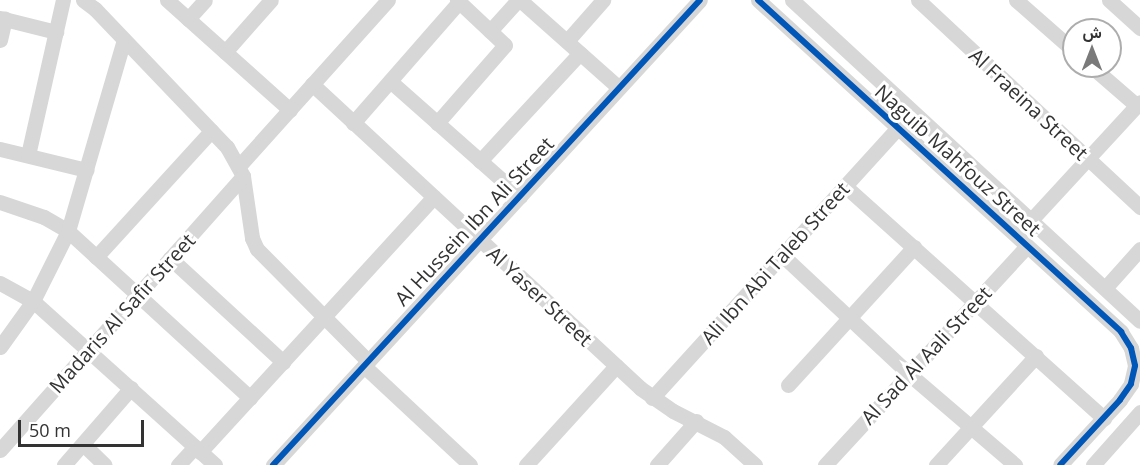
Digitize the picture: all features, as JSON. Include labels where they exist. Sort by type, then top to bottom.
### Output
[{"type":"street","points":[[28,155],[63,0]]},
{"type":"street","points":[[167,0],[290,110]]},
{"type":"street","points":[[188,19],[205,0]]},
{"type":"street","points":[[225,52],[271,0]]},
{"type":"street","name":"Madaris Al Safir Street","points":[[0,450],[170,258],[290,110],[388,0]]},
{"type":"street","points":[[490,31],[519,0],[620,88]]},
{"type":"street","points":[[567,41],[603,0]]},
{"type":"street","name":"Al Hussein Ibn Ali Street","points":[[273,465],[700,0]]},
{"type":"street","name":"Naguib Mahfouz Street","points":[[758,0],[1121,332],[1131,348],[1134,366],[1131,384],[1104,418]]},
{"type":"street","name":"Al Fraeina Street","points":[[918,0],[1140,207]]},
{"type":"street","points":[[1016,0],[1062,40]]},
{"type":"street","points":[[1109,0],[1140,28]]},
{"type":"street","points":[[353,123],[458,1],[505,45],[437,123]]},
{"type":"street","name":"Naguib Mahfouz Street","points":[[799,2],[1106,286],[1140,321]]},
{"type":"street","points":[[93,3],[124,40],[227,147],[241,171],[252,238],[257,249],[324,317],[366,364],[470,465]]},
{"type":"street","points":[[0,40],[2,18],[56,32]]},
{"type":"street","points":[[0,347],[33,301],[68,231],[124,40]]},
{"type":"street","points":[[480,161],[580,53]]},
{"type":"street","points":[[1032,219],[1138,104],[1106,78]]},
{"type":"street","points":[[390,81],[520,196]]},
{"type":"street","name":"Al Yaser Street","points":[[312,84],[652,398],[724,437],[755,465]]},
{"type":"street","name":"Ali Ibn Abi Taleb Street","points":[[652,398],[898,128]]},
{"type":"street","points":[[96,257],[211,131]]},
{"type":"street","points":[[0,149],[87,170]]},
{"type":"street","points":[[845,186],[1104,418],[1060,465]]},
{"type":"street","points":[[178,465],[198,449],[250,398],[434,197]]},
{"type":"street","points":[[0,202],[44,217],[68,231],[250,398]]},
{"type":"street","name":"Al Sad Al Aali Street","points":[[825,465],[1027,246]]},
{"type":"street","points":[[788,385],[914,247]]},
{"type":"street","points":[[1106,286],[1140,249]]},
{"type":"street","points":[[782,255],[909,374],[1015,465]]},
{"type":"street","points":[[170,258],[283,362]]},
{"type":"street","points":[[0,283],[33,301],[215,465]]},
{"type":"street","points":[[936,465],[1036,356]]},
{"type":"street","points":[[526,465],[616,366]]},
{"type":"street","points":[[64,465],[131,388]]},
{"type":"street","points":[[1093,465],[1140,412]]},
{"type":"street","points":[[657,465],[696,421]]},
{"type":"street","points":[[82,444],[105,465]]},
{"type":"cycle path","points":[[273,465],[700,0]]},
{"type":"cycle path","points":[[758,0],[1121,332],[1131,348],[1135,366],[1131,384],[1120,400],[1060,465]]}]
